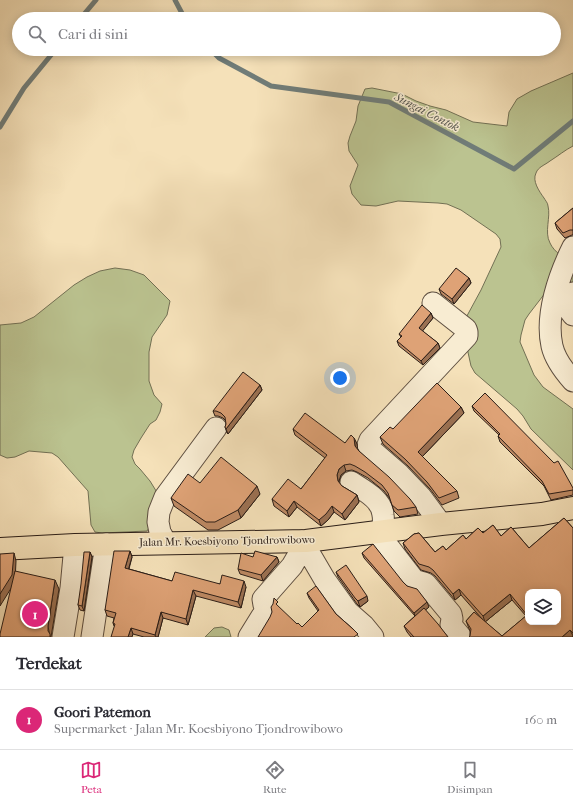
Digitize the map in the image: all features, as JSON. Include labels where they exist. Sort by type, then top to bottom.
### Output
[{"type":"main road","name":"Jalan Mr. Koesbiyono Tjondrowibowo","points":[[0,549],[106,544],[304,541],[441,524],[542,514],[573,508]]},
{"type":"street","points":[[573,247],[558,286],[567,302],[551,310],[550,323],[552,348],[573,381]]},
{"type":"street","points":[[433,303],[466,329],[467,336],[370,440],[368,445],[369,448],[399,474],[421,497],[441,524]]},
{"type":"street","points":[[166,543],[160,532],[158,522],[159,512],[165,497],[216,428]]},
{"type":"street","points":[[351,482],[375,498],[378,502],[383,514],[380,532],[414,580],[426,584],[451,614],[451,625],[461,637]]},
{"type":"street","points":[[249,637],[263,610],[263,599],[292,566],[304,541]]},
{"type":"street","points":[[304,541],[308,551],[325,580],[348,612],[364,626],[373,637]]},
{"type":"street","points":[[92,637],[106,544]]},
{"type":"street","points":[[63,637],[75,545]]},
{"type":"green space","points":[[573,73],[573,146],[540,168],[535,176],[535,183],[548,205],[548,239],[557,252],[573,263],[573,283],[555,284],[549,288],[525,320],[520,342],[534,375],[543,387],[573,409],[573,470],[531,429],[517,409],[475,373],[471,366],[462,325],[481,290],[501,247],[500,239],[496,234],[461,210],[447,204],[398,201],[376,206],[361,205],[352,194],[350,186],[358,165],[349,151],[348,143],[356,121],[358,106],[365,89],[372,88],[402,94],[416,101],[446,110],[473,122],[507,126],[509,112],[517,99],[531,91]]},
{"type":"green space","points":[[115,268],[130,270],[144,275],[170,301],[167,315],[152,337],[149,352],[149,381],[154,395],[162,404],[156,420],[150,424],[134,450],[132,457],[135,464],[150,481],[158,494],[155,518],[147,531],[102,533],[95,532],[91,525],[88,491],[58,457],[52,453],[29,451],[15,457],[7,458],[0,455],[0,325],[21,323],[34,317],[74,285],[87,277],[100,271]]},
{"type":"green space","points":[[222,627],[229,630],[231,637],[205,637],[214,628]]},
{"type":"building","points":[[573,208],[573,230],[563,233],[555,223]]},
{"type":"building","points":[[456,268],[469,278],[452,299],[439,289]]},
{"type":"building","points":[[422,305],[431,313],[419,328],[438,343],[421,361],[397,341],[402,336],[399,334]]},
{"type":"building","points":[[243,372],[260,385],[226,429],[225,417],[221,413],[213,411]]},
{"type":"building","points":[[437,383],[461,407],[418,452],[457,491],[439,498],[427,482],[405,459],[380,437],[390,427],[393,429]]},
{"type":"building","points":[[485,393],[554,463],[558,461],[573,490],[549,494],[542,481],[498,436],[500,434],[472,406]]},
{"type":"building","points":[[305,413],[345,443],[351,435],[354,438],[355,446],[359,451],[389,477],[416,507],[398,510],[392,505],[388,493],[382,485],[365,472],[350,464],[344,465],[339,469],[337,475],[338,481],[342,486],[357,495],[342,514],[332,506],[319,520],[294,501],[287,511],[272,499],[288,479],[301,489],[327,455],[293,429]]},
{"type":"building","points":[[221,457],[257,486],[238,510],[215,522],[206,522],[171,498],[188,474],[200,483]]},
{"type":"building","points":[[564,518],[573,528],[573,633],[570,630],[562,637],[469,637],[471,629],[466,621],[474,612],[502,636],[525,617],[525,625],[561,625],[561,589],[525,589],[525,613],[510,594],[483,616],[459,589],[453,594],[433,570],[419,564],[403,543],[414,534],[419,533],[435,552],[443,546],[446,550],[463,535],[466,539],[478,528],[483,533],[493,525],[501,536],[511,527],[529,548]]},
{"type":"building","points":[[373,544],[403,582],[407,586],[417,589],[427,602],[414,613],[362,553]]},
{"type":"building","points":[[114,551],[130,551],[125,568],[172,581],[175,572],[220,584],[222,575],[244,581],[238,602],[193,590],[186,619],[161,612],[155,635],[131,628],[128,637],[111,637],[115,624],[113,623],[116,613],[105,610]]},
{"type":"building","points":[[255,551],[277,557],[261,575],[238,569],[241,553],[253,557]]},
{"type":"building","points":[[84,552],[90,552],[82,606],[78,605]]},
{"type":"building","points":[[14,553],[12,575],[0,594],[0,554]]},
{"type":"building","points":[[346,565],[367,596],[358,601],[336,572]]},
{"type":"building","points":[[15,571],[55,580],[48,626],[50,637],[0,637]]},
{"type":"building","points":[[316,586],[336,614],[358,634],[354,637],[258,637],[270,617],[274,598],[278,602],[276,604],[302,627],[319,610],[307,593]]},
{"type":"building","points":[[424,608],[448,637],[414,637],[404,626]]},
{"type":"waterway","name":"Sungai Contok","points":[[86,12],[96,0]]},
{"type":"waterway","name":"Sungai Contok","points":[[175,0],[181,12]]},
{"type":"waterway","name":"Sungai Contok","points":[[0,127],[24,88],[50,56]]},
{"type":"waterway","name":"Sungai Contok","points":[[217,56],[271,86],[389,102],[514,169],[573,121]]},
{"type":"place","name":"Goori Patemon","points":[[35,614]]}]
